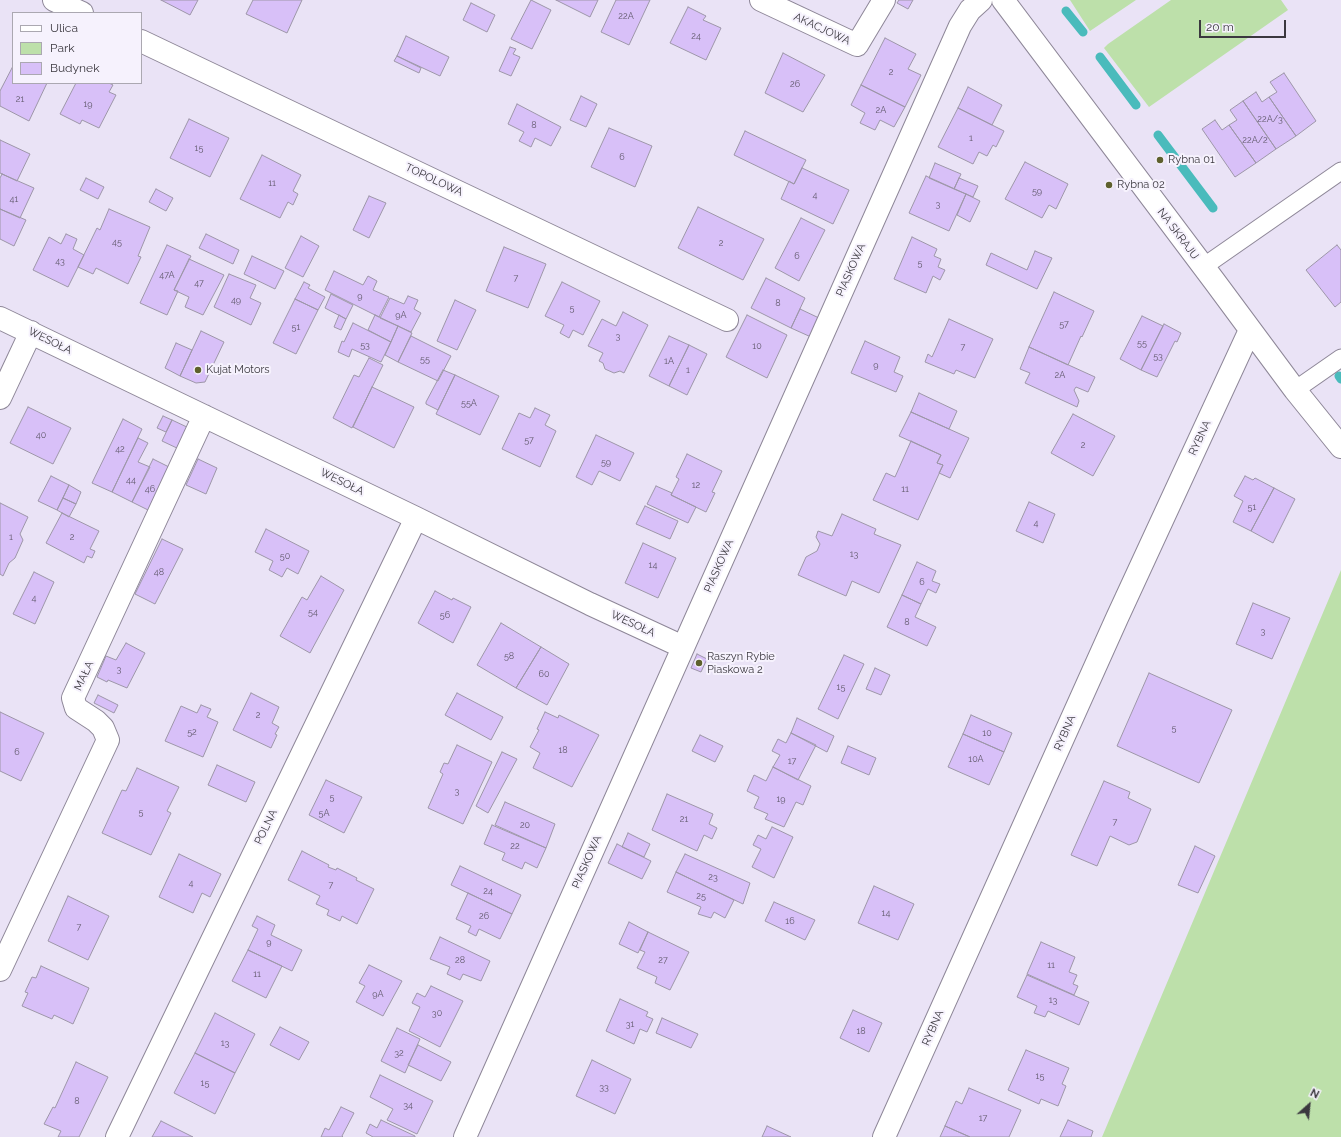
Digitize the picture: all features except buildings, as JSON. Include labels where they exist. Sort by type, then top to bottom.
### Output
[{"type":"street","points":[[54,0],[80,12]]},
{"type":"street","name":"AKACJOWA","points":[[761,0],[857,46],[884,0]]},
{"type":"street","name":"PIASKOWA","points":[[465,1137],[960,26],[970,10],[981,0]]},
{"type":"street","name":"NA SKRAJU","points":[[1003,0],[1295,390],[1341,447]]},
{"type":"street","name":"TOPOLOWA","points":[[142,41],[727,320]]},
{"type":"street","name":"WESOŁA","points":[[0,318],[416,518],[590,604],[683,647]]},
{"type":"street","name":"RYBNA","points":[[884,1137],[1117,618],[1250,330]]},
{"type":"street","points":[[0,398],[31,332]]},
{"type":"street","name":"MAŁA","points":[[0,970],[108,740],[103,728],[96,721],[76,708],[74,698],[204,416]]},
{"type":"street","name":"POLNA","points":[[117,1137],[416,518]]},
{"type":"lane","points":[[1203,267],[1341,171]]},
{"type":"lane","points":[[1295,390],[1341,358]]},
{"type":"green space","points":[[1070,0],[1136,0],[1090,31]]},
{"type":"green space","points":[[1171,0],[1281,0],[1288,10],[1149,107],[1104,48]]},
{"type":"green space","points":[[1341,570],[1341,1137],[1102,1137]]},
{"type":"waterway","points":[[1066,11],[1083,32]]},
{"type":"waterway","points":[[1100,57],[1136,105]]},
{"type":"waterway","points":[[1158,135],[1213,208]]},
{"type":"place","name":"Rybna 01","points":[[1160,160]]},
{"type":"place","name":"Rybna 02","points":[[1109,185]]},
{"type":"place","name":"Kujat Motors","points":[[198,370]]},
{"type":"place","name":"Raszyn Rybie Piaskowa 2","points":[[699,663]]}]
